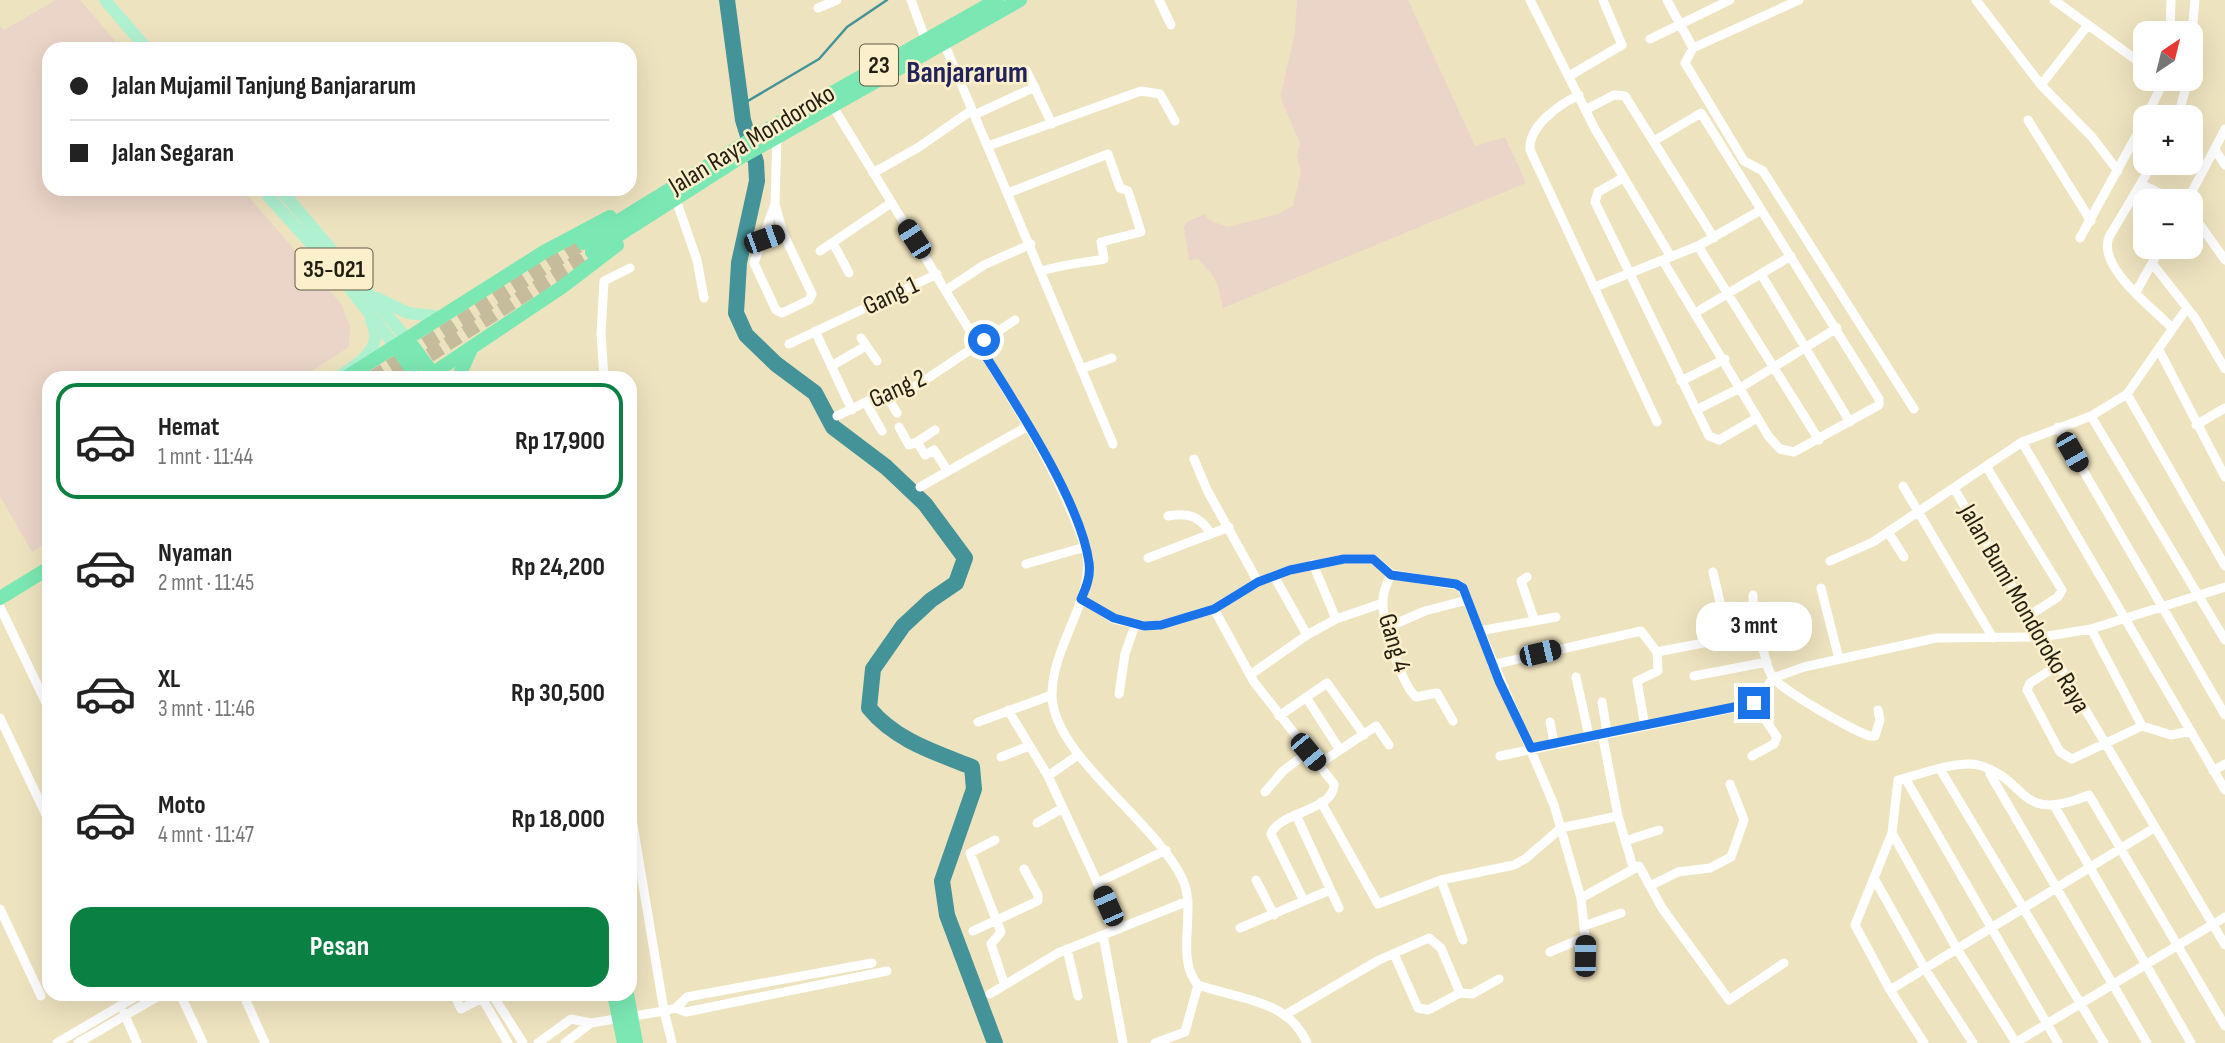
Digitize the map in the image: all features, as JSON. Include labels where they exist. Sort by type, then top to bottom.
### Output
[{"type":"highway","name":"Jalan Raya Mondoroko","points":[[768,137],[925,38],[997,0]]},
{"type":"highway","name":"Jalan Raya Mondoroko","points":[[588,248],[734,155],[832,105],[1020,0]]},
{"type":"highway","name":"Jalan Raya Mondoroko","points":[[437,371],[583,272],[621,242],[635,217],[675,197],[734,155]]},
{"type":"highway","points":[[357,371],[544,252],[611,217],[635,217]]},
{"type":"highway","points":[[402,344],[423,371]]},
{"type":"highway","points":[[461,371],[471,348]]},
{"type":"highway","points":[[0,587],[42,563]]},
{"type":"highway","points":[[0,598],[42,572]]},
{"type":"highway","points":[[618,1001],[623,1010],[629,1039]]},
{"type":"highway","points":[[623,1010],[625,1001]]},
{"type":"main road","points":[[105,0],[141,42]]},
{"type":"main road","name":"35-021","points":[[268,196],[366,298],[408,313],[444,317]]},
{"type":"main road","name":"35-021","points":[[286,196],[402,344]]},
{"type":"main road","name":"35-021","points":[[347,371],[364,359],[375,342],[376,332],[366,298]]},
{"type":"street","points":[[818,8],[837,0]]},
{"type":"street","points":[[911,0],[925,38]]},
{"type":"street","points":[[1159,0],[1171,25]]},
{"type":"street","points":[[1530,0],[1585,110],[1695,313],[1773,442],[1786,452],[1794,452],[1878,406],[1880,401],[1701,113]]},
{"type":"street","points":[[1569,76],[1622,45],[1603,0]]},
{"type":"street","points":[[1667,0],[1693,48]]},
{"type":"street","points":[[1650,39],[1730,0]]},
{"type":"street","points":[[1799,0],[1693,48],[1686,65],[1746,163],[1763,171],[1914,409]]},
{"type":"street","points":[[1976,0],[2041,85],[2092,137],[2118,171]]},
{"type":"street","points":[[2054,0],[2133,57]]},
{"type":"street","points":[[2170,21],[2171,0]]},
{"type":"street","points":[[2193,21],[2195,0]]},
{"type":"street","points":[[2041,85],[2088,25]]},
{"type":"street","points":[[943,41],[1031,244],[1113,444]]},
{"type":"street","points":[[1026,70],[1052,124]]},
{"type":"street","points":[[873,173],[973,113],[1035,87]]},
{"type":"street","points":[[988,146],[1147,90],[1160,94],[1175,121]]},
{"type":"street","points":[[1578,95],[1553,111],[1529,145],[1657,422]]},
{"type":"street","points":[[1585,110],[1614,95],[1625,96],[1714,238]]},
{"type":"street","points":[[832,105],[1028,426],[1065,496],[1085,547],[1090,571],[1061,649],[1052,695],[1056,720],[1078,755],[1166,850],[1182,877],[1188,901],[1189,963],[1192,978],[1198,985],[1237,996],[1285,1015],[1298,1027],[1307,1043]]},
{"type":"street","points":[[1654,141],[1711,107]]},
{"type":"street","points":[[2028,120],[2091,221]]},
{"type":"street","points":[[2194,189],[2216,151],[2225,129]]},
{"type":"street","points":[[768,137],[775,205],[783,233],[812,295],[809,300],[786,312],[776,310],[755,268],[755,258],[775,205]]},
{"type":"street","points":[[2080,238],[2133,143]]},
{"type":"street","points":[[2216,151],[2225,165]]},
{"type":"street","points":[[1008,193],[1111,153],[1120,188],[1128,191],[1141,232],[1101,242],[1104,259],[1084,263],[1074,261],[1042,271]]},
{"type":"street","points":[[2146,175],[2107,244],[2115,270],[2172,328]]},
{"type":"street","points":[[1623,178],[1598,192],[1594,199],[1628,275],[1696,410],[1713,439],[1719,440],[1757,418]]},
{"type":"street","points":[[2141,184],[2151,189]]},
{"type":"street","points":[[675,197],[697,260],[704,298]]},
{"type":"street","points":[[820,251],[891,203]]},
{"type":"street","points":[[1595,287],[1698,246],[1761,210]]},
{"type":"street","points":[[2203,229],[2225,260]]},
{"type":"street","points":[[764,239],[783,233]]},
{"type":"street","points":[[833,243],[849,273]]},
{"type":"street","points":[[946,290],[984,265],[1031,244]]},
{"type":"street","points":[[1698,246],[1819,440]]},
{"type":"street","points":[[1695,313],[1791,256]]},
{"type":"street","points":[[2136,292],[2154,259]]},
{"type":"street","points":[[2152,263],[2187,308],[2225,369]]},
{"type":"street","points":[[604,371],[601,334],[604,281],[630,268]]},
{"type":"street","name":"Gang 1","points":[[789,344],[937,274]]},
{"type":"street","points":[[1761,274],[1850,422]]},
{"type":"street","name":"Jalan Bumi Mondoroko Raya","points":[[2187,308],[2127,394],[2091,416],[2022,442],[1955,490],[2225,946]]},
{"type":"street","name":"Gang 2","points":[[837,416],[880,395],[887,396],[913,388],[1015,320]]},
{"type":"street","points":[[1696,410],[1740,388],[1837,328]]},
{"type":"street","points":[[815,331],[852,410]]},
{"type":"street","points":[[833,365],[864,342],[877,361]]},
{"type":"street","points":[[2159,350],[2225,477]]},
{"type":"street","points":[[1081,369],[1112,358]]},
{"type":"street","points":[[1681,381],[1724,359]]},
{"type":"street","points":[[2127,394],[2225,566]]},
{"type":"street","points":[[887,396],[897,413]]},
{"type":"street","points":[[866,403],[882,431]]},
{"type":"street","points":[[2196,425],[2225,408]]},
{"type":"street","points":[[2091,416],[2225,640]]},
{"type":"street","points":[[920,487],[1028,426]]},
{"type":"street","points":[[899,427],[909,445],[935,430]]},
{"type":"street","points":[[2058,427],[2225,715]]},
{"type":"street","points":[[917,442],[924,454],[933,450],[936,452],[947,470]]},
{"type":"street","points":[[2022,442],[2123,620],[2225,790]]},
{"type":"street","points":[[1194,459],[1207,490],[1258,582]]},
{"type":"street","points":[[1986,466],[2062,590],[2058,597],[2030,615]]},
{"type":"street","points":[[1903,486],[1993,638]]},
{"type":"street","points":[[1830,561],[1860,550],[1917,509],[1955,490]]},
{"type":"street","points":[[1168,516],[1192,515],[1205,524],[1212,534]]},
{"type":"street","points":[[1148,558],[1229,527]]},
{"type":"street","points":[[1888,532],[1905,557]]},
{"type":"street","points":[[1026,564],[1085,547]]},
{"type":"street","points":[[1081,599],[1114,618],[1135,625],[1161,625],[1214,609],[1258,582],[1274,576],[1313,564],[1344,559],[1370,559],[1377,561],[1391,575],[1459,585],[1467,595],[1492,665],[1531,748],[1561,828],[1580,898],[1585,956]]},
{"type":"street","points":[[1313,564],[1336,619]]},
{"type":"street","points":[[1713,572],[1728,637]]},
{"type":"street","name":"Gang 4","points":[[1391,575],[1382,603],[1410,692],[1420,697],[1437,693],[1453,720]]},
{"type":"street","points":[[1274,576],[1307,635]]},
{"type":"street","points":[[1527,577],[1521,581],[1534,619]]},
{"type":"street","points":[[1500,756],[1754,703],[1773,678],[1839,659],[1936,638],[2042,637],[2091,629],[2225,587]]},
{"type":"street","points":[[1821,588],[1839,659]]},
{"type":"street","points":[[1753,595],[1754,636],[1761,643],[1773,678],[1803,699],[1870,736],[1875,736],[1878,730],[1878,710]]},
{"type":"street","points":[[1388,627],[1425,611],[1467,600]]},
{"type":"street","points":[[1250,675],[1307,635],[1336,619],[1382,603]]},
{"type":"street","points":[[0,607],[42,694]]},
{"type":"street","points":[[1214,609],[1250,675],[1335,788],[1321,802],[1277,825],[1271,834],[1304,901]]},
{"type":"street","points":[[1479,631],[1556,617]]},
{"type":"street","points":[[1119,694],[1125,653],[1135,625]]},
{"type":"street","points":[[2091,629],[2142,726],[2171,735],[2191,731]]},
{"type":"street","points":[[1492,665],[1637,630],[1644,633],[1657,652],[1658,672],[1640,677],[1636,683],[1645,726]]},
{"type":"street","points":[[1657,652],[1728,637],[1754,636]]},
{"type":"street","points":[[1694,676],[1767,662]]},
{"type":"street","points":[[2057,666],[2030,684],[2027,690],[2060,752],[2073,759],[2142,726]]},
{"type":"street","points":[[1576,677],[1589,736]]},
{"type":"street","points":[[1279,716],[1328,684],[1364,735]]},
{"type":"street","points":[[978,722],[1052,695]]},
{"type":"street","points":[[1306,697],[1338,747]]},
{"type":"street","points":[[1602,702],[1618,816],[1633,867]]},
{"type":"street","points":[[1752,756],[1774,744],[1777,737],[1754,703]]},
{"type":"street","points":[[1008,710],[1048,776],[1119,929]]},
{"type":"street","points":[[0,718],[42,806]]},
{"type":"street","points":[[1550,722],[1554,743]]},
{"type":"street","points":[[1319,764],[1378,726],[1389,745]]},
{"type":"street","points":[[1001,757],[1030,746]]},
{"type":"street","points":[[1265,792],[1283,771],[1308,752]]},
{"type":"street","points":[[1048,776],[1078,755]]},
{"type":"street","points":[[1924,1043],[1855,928],[1892,833],[1898,780],[1973,764],[1988,769],[2020,794],[2055,807],[2090,795],[2119,849],[2225,1026]]},
{"type":"street","points":[[2213,771],[2225,764]]},
{"type":"street","points":[[1940,769],[2104,1043]]},
{"type":"street","points":[[1988,769],[2147,1043]]},
{"type":"street","points":[[1905,778],[2058,1043]]},
{"type":"street","points":[[1650,886],[1678,872],[1710,868],[1731,857],[1744,820],[1730,784]]},
{"type":"street","points":[[1321,802],[1378,904],[1441,880],[1514,864],[1525,859],[1561,828],[1618,816]]},
{"type":"street","points":[[2055,807],[2191,1043]]},
{"type":"street","points":[[1037,823],[1061,809]]},
{"type":"street","points":[[1296,815],[1339,908]]},
{"type":"street","points":[[1890,990],[2154,828]]},
{"type":"street","points":[[1625,841],[1659,830]]},
{"type":"street","points":[[1892,833],[1957,949],[2016,1043],[2225,917]]},
{"type":"street","points":[[995,840],[970,853],[1001,932],[991,944],[1004,984]]},
{"type":"street","points":[[637,849],[664,1011],[672,1043]]},
{"type":"street","points":[[1097,883],[1166,850]]},
{"type":"street","points":[[1580,898],[1639,866],[1683,938],[1729,1000],[1784,962]]},
{"type":"street","points":[[973,931],[1038,901],[1038,895],[1024,869]]},
{"type":"street","points":[[1255,880],[1273,915]]},
{"type":"street","points":[[1441,880],[1463,940]]},
{"type":"street","points":[[1875,880],[1925,969],[1973,1043]]},
{"type":"street","points":[[1240,928],[1330,890]]},
{"type":"street","points":[[990,994],[1067,949],[1188,901]]},
{"type":"street","points":[[0,909],[41,996]]},
{"type":"street","points":[[1584,926],[1621,912]]},
{"type":"street","points":[[1103,935],[1123,1043]]},
{"type":"street","points":[[1550,952],[1585,937]]},
{"type":"street","points":[[1285,1015],[1386,957],[1426,938],[1432,939],[1441,948],[1460,993]]},
{"type":"street","points":[[1067,949],[1079,996]]},
{"type":"street","points":[[1386,957],[1418,1008],[1428,1010],[1460,993],[1472,994],[1499,979]]},
{"type":"street","points":[[537,1043],[571,1019],[591,1023],[664,1011],[676,1008],[687,997],[872,963]]},
{"type":"street","points":[[676,1008],[687,1012],[887,971]]},
{"type":"street","points":[[781,981],[782,994]]},
{"type":"street","points":[[1154,1043],[1185,1032],[1198,985]]},
{"type":"street","points":[[57,1043],[70,1040],[128,1001]]},
{"type":"street","points":[[78,1043],[150,1001]]},
{"type":"street","points":[[183,1001],[203,1043]]},
{"type":"street","points":[[246,1001],[265,1043]]},
{"type":"street","points":[[457,1001],[461,1009],[476,1001]]},
{"type":"street","points":[[490,1001],[508,1043]]},
{"type":"street","points":[[492,1001],[523,1043]]},
{"type":"street","points":[[121,1005],[137,1043]]},
{"type":"street","points":[[571,1019],[579,1039]]},
{"type":"street","points":[[565,1043],[579,1039],[591,1023]]},
{"type":"shaded area","points":[[56,0],[80,0],[116,42],[42,42],[42,196],[248,196],[341,304],[350,327],[349,347],[312,371],[42,371],[42,546],[32,552],[0,496],[0,26],[4,30]]},
{"type":"shaded area","points":[[1297,0],[1408,0],[1475,146],[1505,137],[1526,183],[1223,308],[1218,286],[1211,273],[1198,259],[1189,260],[1184,227],[1187,222],[1205,214],[1209,220],[1228,227],[1278,214],[1293,206],[1301,172],[1297,156],[1300,143],[1281,94],[1295,32]]},
{"type":"waterway","points":[[727,0],[743,120],[756,162],[757,181],[739,263],[736,313],[746,335],[776,364],[815,393],[833,427],[886,467],[925,504],[965,558],[956,583],[931,600],[903,626],[873,669],[869,708],[903,737],[972,767],[974,789],[942,881],[947,915],[995,1043]]},
{"type":"waterway","points":[[741,105],[819,59],[847,27],[887,0]]},
{"type":"tunnel","points":[[383,371],[583,243]]},
{"type":"tunnel","points":[[405,371],[592,252]]},
{"type":"district","name":"Banjararum","points":[[967,73]]},
{"type":"route","points":[[984,340],[978,344],[1043,452],[1065,496],[1085,547],[1090,571],[1081,599],[1114,618],[1135,625],[1161,625],[1214,609],[1258,582],[1290,570],[1334,560],[1370,559],[1377,561],[1391,575],[1456,584],[1463,588],[1499,681],[1531,748],[1754,703]]}]
